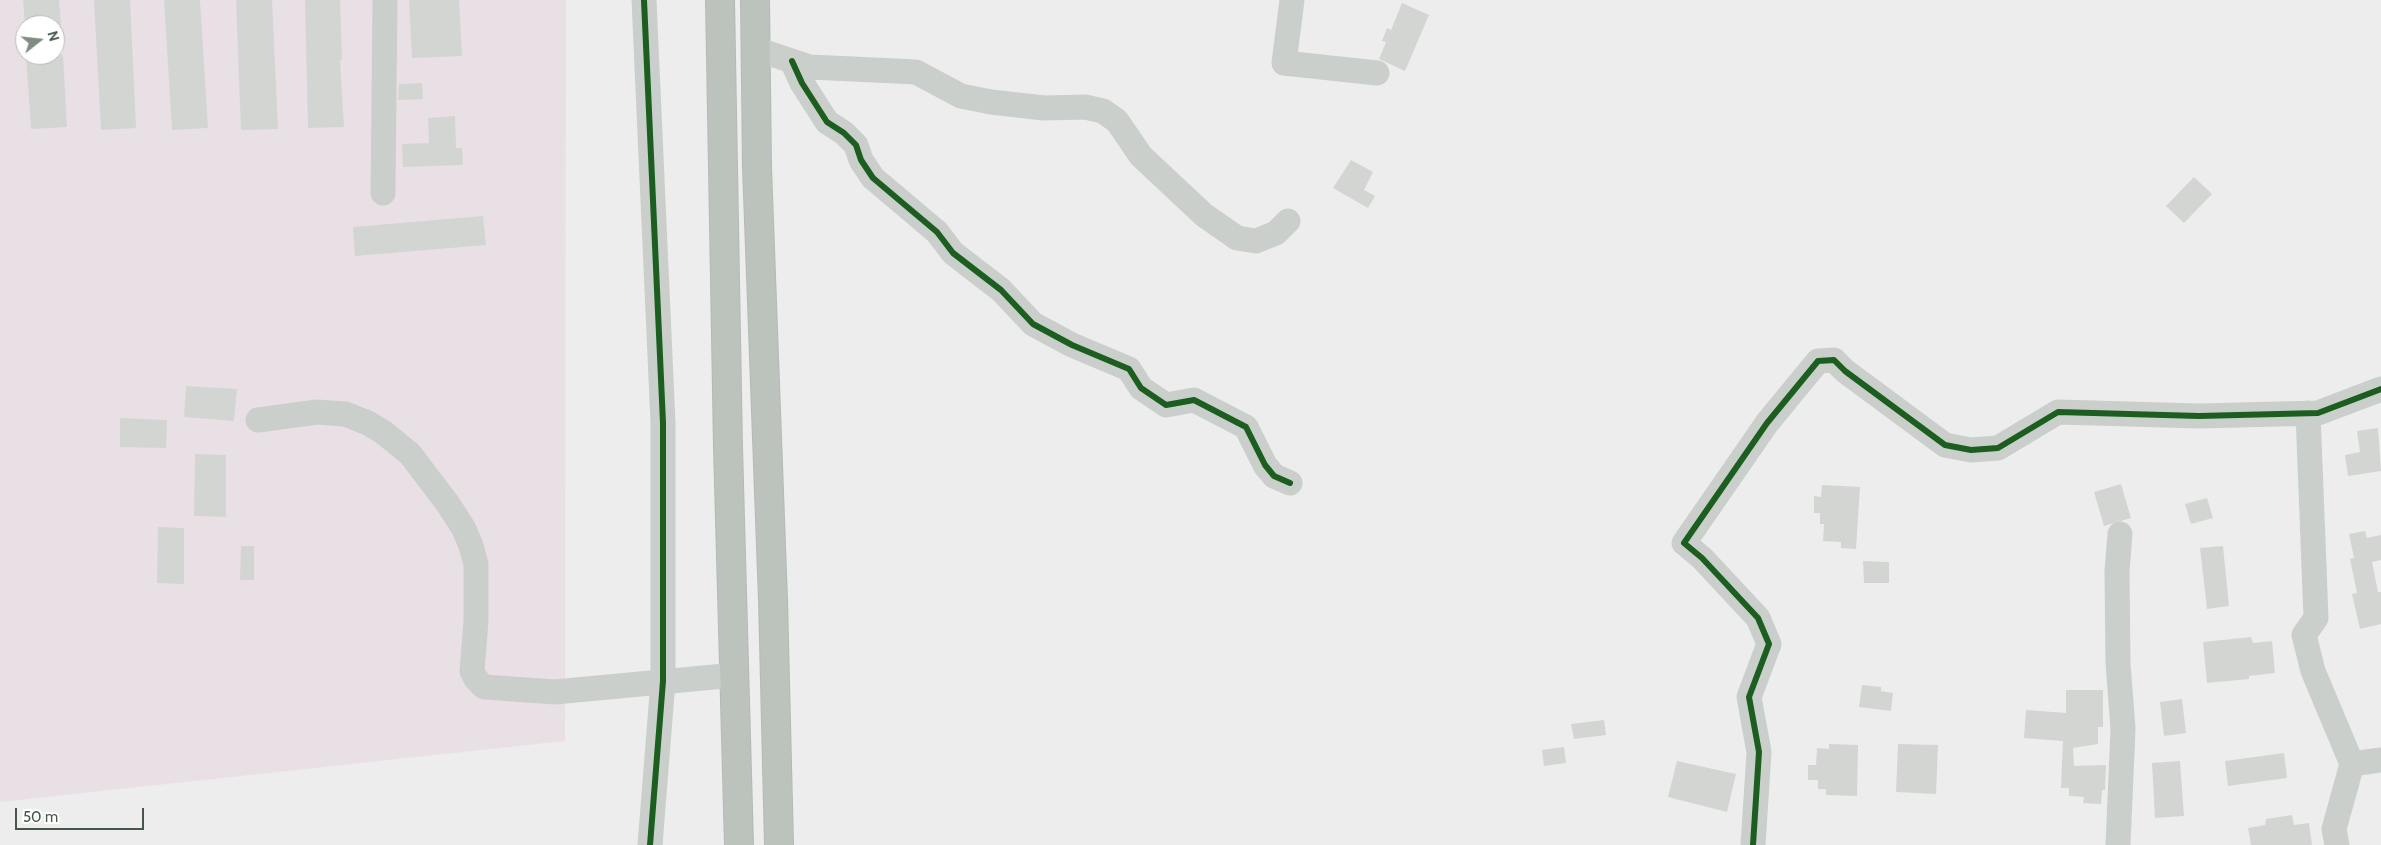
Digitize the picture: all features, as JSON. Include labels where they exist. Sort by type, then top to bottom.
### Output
[{"type":"highway","points":[[720,0],[728,447],[739,845]]},
{"type":"highway","points":[[755,0],[757,167],[773,600],[779,845]]},
{"type":"street","points":[[383,193],[385,0]]},
{"type":"street","points":[[644,0],[663,423],[664,681],[650,845]]},
{"type":"street","points":[[1292,0],[1284,63],[1377,72]]},
{"type":"street","points":[[756,49],[810,67],[916,72],[961,96],[991,102],[1044,108],[1085,107],[1103,111],[1117,121],[1141,156],[1204,215],[1238,238],[1256,241],[1276,233],[1288,221]]},
{"type":"street","points":[[792,61],[802,83],[827,122],[844,133],[856,145],[862,160],[873,178],[937,232],[953,253],[1001,290],[1034,324],[1072,345],[1128,369],[1141,388],[1166,405],[1194,400],[1246,427],[1265,465],[1274,476],[1290,482]]},
{"type":"street","points":[[1753,845],[1759,752],[1748,697],[1768,644],[1758,618],[1702,558],[1684,543],[1767,423],[1818,361],[1834,360],[1845,371],[1945,445],[1971,450],[1998,448],[2058,412],[2198,416],[2318,413],[2381,389]]},
{"type":"street","points":[[258,420],[317,412],[344,414],[368,423],[384,432],[410,454],[448,504],[464,529],[471,546],[476,564],[476,622],[472,671],[476,679],[484,687],[555,692],[735,675]]},
{"type":"street","points":[[2308,413],[2316,618],[2304,635],[2313,671],[2352,764],[2334,829],[2337,845]]},
{"type":"street","points":[[2118,845],[2123,730],[2118,644],[2117,571],[2120,534]]},
{"type":"street","points":[[2352,764],[2381,760]]},
{"type":"shaded area","points":[[0,0],[566,0],[565,741],[0,802]]},
{"type":"building","points":[[23,0],[59,0],[60,15],[24,15]]},
{"type":"building","points":[[94,0],[130,0],[136,128],[101,130]]},
{"type":"building","points":[[164,0],[200,0],[208,128],[172,130]]},
{"type":"building","points":[[236,0],[272,0],[278,129],[241,130]]},
{"type":"building","points":[[305,0],[340,0],[342,60],[340,60],[344,127],[308,128]]},
{"type":"building","points":[[409,0],[459,0],[462,56],[412,58]]},
{"type":"building","points":[[1402,3],[1429,15],[1405,71],[1379,59],[1386,42],[1382,41],[1387,28],[1391,30]]},
{"type":"building","points":[[27,65],[64,65],[67,127],[31,129]]},
{"type":"building","points":[[422,83],[423,99],[398,100],[399,84]]},
{"type":"building","points":[[455,116],[456,148],[462,148],[463,165],[403,167],[402,144],[429,143],[428,118]]},
{"type":"building","points":[[1351,160],[1373,172],[1364,190],[1375,196],[1368,208],[1333,188]]},
{"type":"building","points":[[2194,177],[2212,194],[2184,223],[2166,206]]},
{"type":"building","points":[[483,216],[486,245],[355,256],[353,227]]},
{"type":"building","points":[[186,386],[237,389],[234,421],[184,417]]},
{"type":"building","points":[[120,418],[167,420],[166,448],[120,447]]},
{"type":"building","points":[[2378,428],[2381,471],[2348,476],[2345,455],[2360,452],[2357,431]]},
{"type":"building","points":[[195,454],[226,455],[226,517],[194,516]]},
{"type":"building","points":[[2121,484],[2131,518],[2104,526],[2094,492]]},
{"type":"building","points":[[1822,485],[1860,487],[1856,549],[1841,548],[1841,542],[1823,541],[1824,524],[1820,524],[1820,513],[1814,513],[1814,496],[1821,497]]},
{"type":"building","points":[[2207,498],[2213,518],[2191,524],[2185,504]]},
{"type":"building","points":[[158,527],[184,528],[184,584],[157,583]]},
{"type":"building","points":[[2365,531],[2367,538],[2381,535],[2381,560],[2372,562],[2378,592],[2381,592],[2381,624],[2360,629],[2352,594],[2357,593],[2350,559],[2354,558],[2349,534]]},
{"type":"building","points":[[241,546],[254,546],[254,580],[240,580]]},
{"type":"building","points":[[2223,546],[2229,606],[2207,609],[2200,548]]},
{"type":"building","points":[[1863,561],[1889,562],[1889,583],[1864,583]]},
{"type":"building","points":[[2251,637],[2253,643],[2272,641],[2275,673],[2249,676],[2249,679],[2207,683],[2203,642]]},
{"type":"building","points":[[1862,685],[1881,687],[1881,691],[1893,693],[1891,711],[1859,707]]},
{"type":"building","points":[[2066,690],[2103,690],[2103,727],[2098,727],[2098,744],[2073,748],[2074,766],[2106,765],[2105,790],[2102,790],[2101,804],[2083,803],[2084,797],[2069,796],[2069,788],[2061,788],[2063,741],[2024,738],[2026,710],[2066,713]]},
{"type":"building","points":[[2182,699],[2186,733],[2164,736],[2160,702]]},
{"type":"building","points":[[1604,720],[1606,735],[1574,739],[1571,724]]},
{"type":"building","points":[[1829,744],[1858,745],[1857,796],[1826,795],[1826,789],[1818,789],[1818,780],[1808,780],[1808,765],[1816,765],[1817,748],[1829,749]]},
{"type":"building","points":[[1898,744],[1938,745],[1936,794],[1896,792]]},
{"type":"building","points":[[1564,747],[1566,763],[1544,766],[1542,750]]},
{"type":"building","points":[[2284,753],[2287,778],[2228,786],[2225,761]]},
{"type":"building","points":[[1677,761],[1736,774],[1727,812],[1668,797]]},
{"type":"building","points":[[2180,761],[2184,816],[2155,818],[2152,763]]},
{"type":"building","points":[[2292,815],[2294,825],[2309,823],[2312,845],[2251,845],[2248,828],[2265,825],[2266,819]]},
{"type":"cycle path","points":[[644,0],[663,423],[663,681],[650,845]]},
{"type":"cycle path","points":[[792,61],[802,83],[827,122],[844,133],[856,145],[861,160],[873,178],[937,232],[953,253],[1001,290],[1033,324],[1072,345],[1129,369],[1141,388],[1166,405],[1194,400],[1246,427],[1265,465],[1274,476],[1290,483]]},
{"type":"cycle path","points":[[1753,845],[1759,752],[1749,697],[1769,644],[1758,618],[1702,558],[1684,543],[1767,423],[1818,361],[1834,360],[1845,371],[1945,445],[1971,450],[1998,448],[2058,412],[2199,416],[2318,413],[2381,389]]}]
